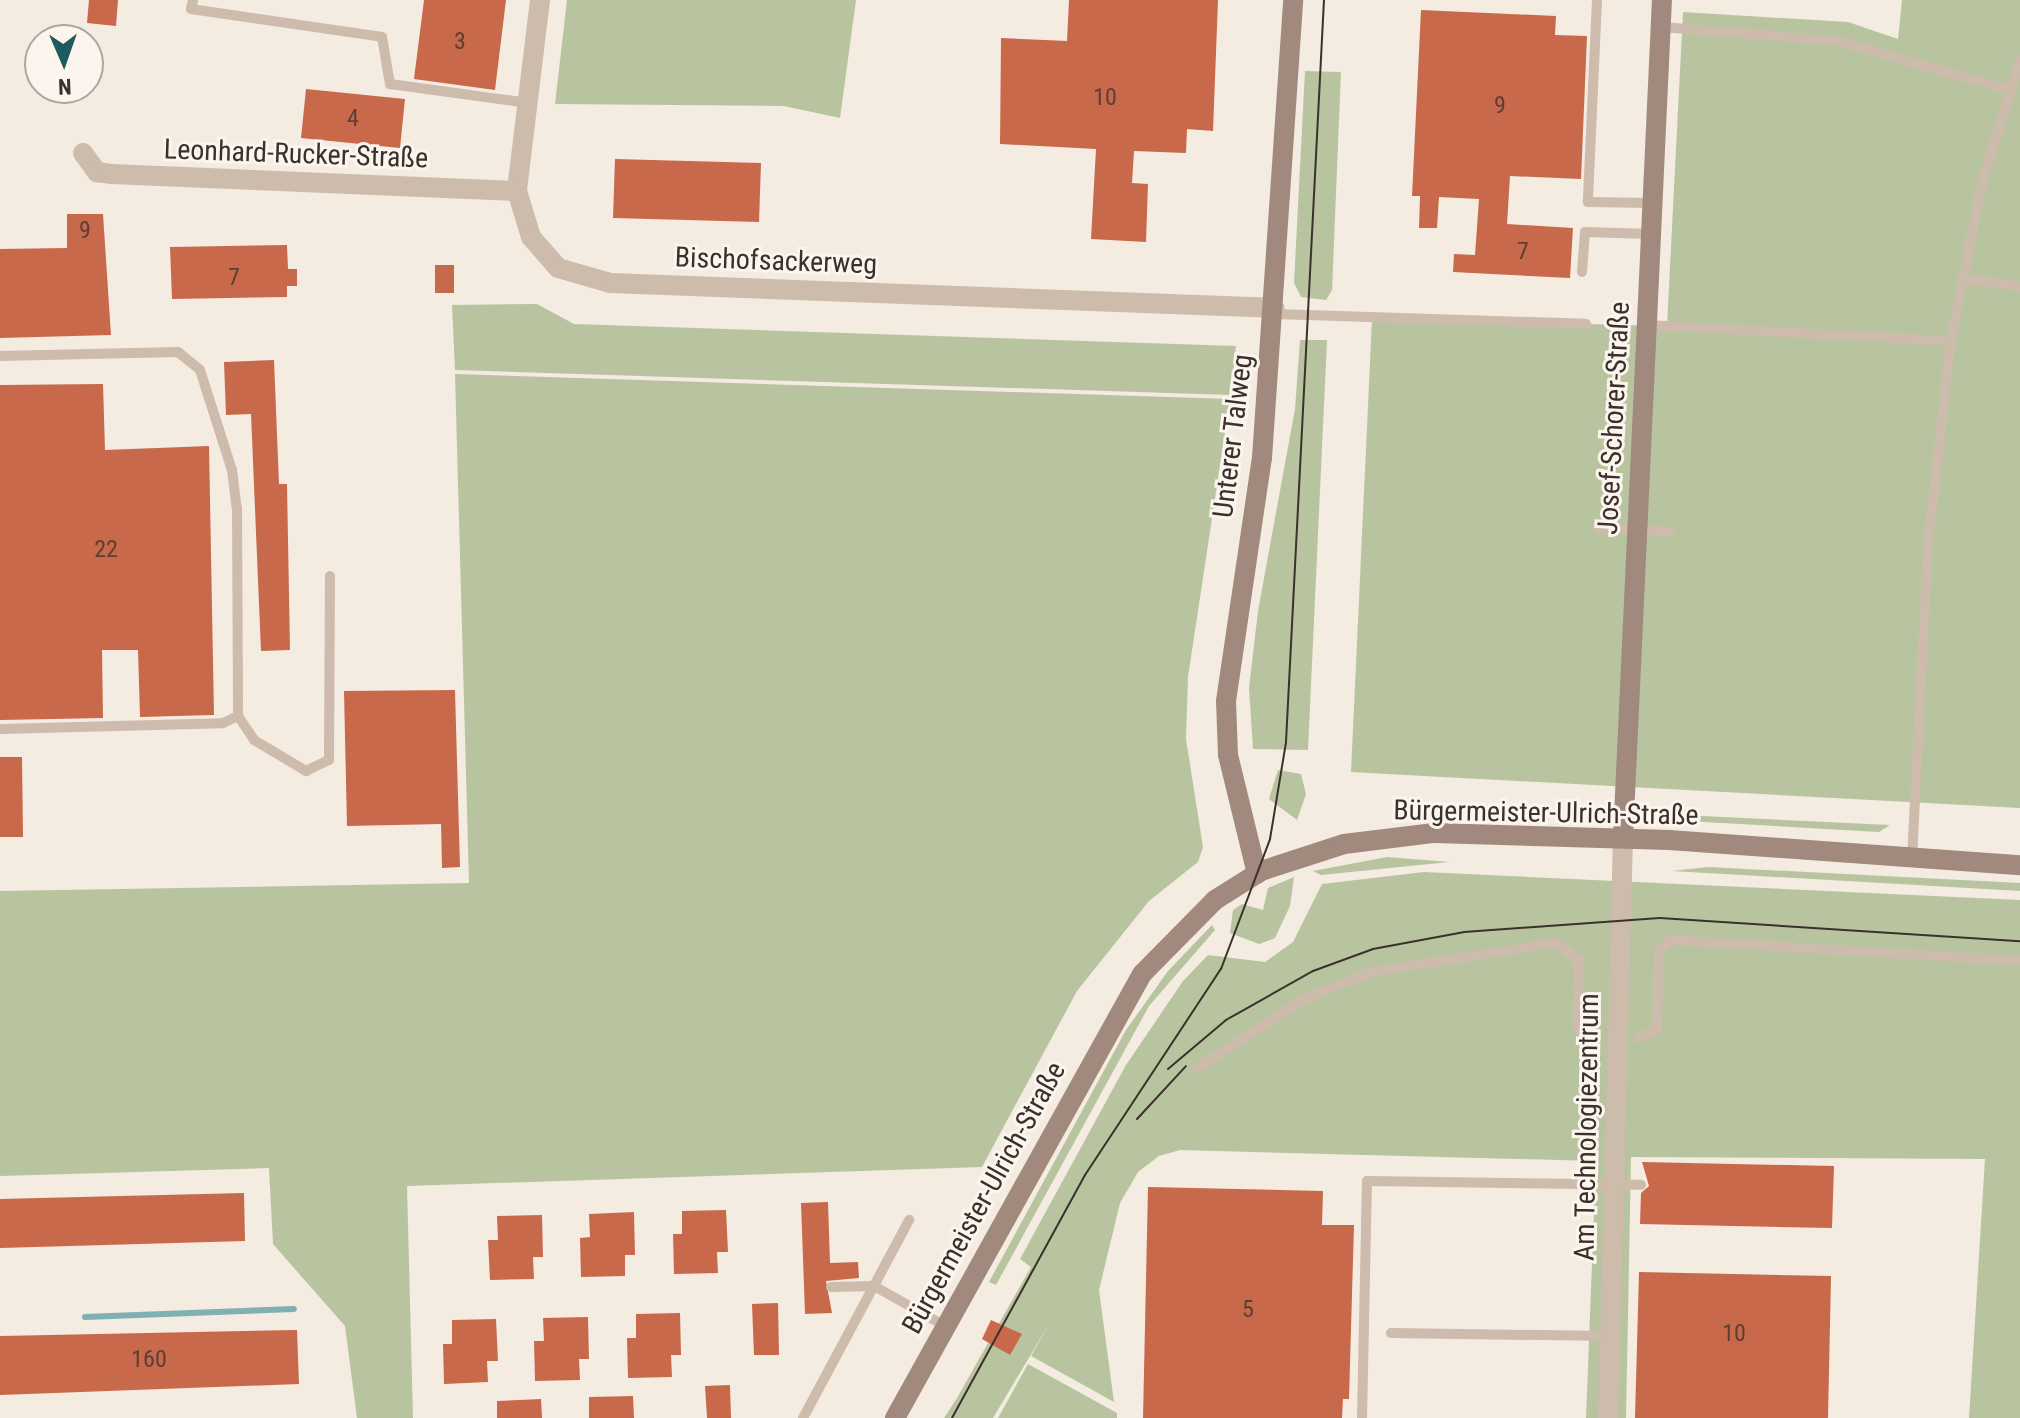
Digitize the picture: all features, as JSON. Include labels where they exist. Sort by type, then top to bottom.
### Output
[{"type":"street","name":"Bischofsackerweg","points":[[540,0],[517,191],[531,237],[558,268],[610,283],[1275,311]]},
{"type":"street","name":"Unterer Talweg","points":[[1257,874],[1230,767],[1226,701],[1262,458],[1275,311],[1293,0]]},
{"type":"street","name":"Josef-Schorer-Straße","points":[[1623,838],[1662,0]]},
{"type":"street","name":"Leonhard-Rucker-Straße","points":[[83,153],[97,172],[111,174],[517,191]]},
{"type":"street","name":"Bürgermeister-Ulrich-Straße","points":[[895,1418],[1142,974],[1215,900],[1257,874],[1307,853],[1396,836],[1623,838],[2020,865]]},
{"type":"street","name":"Am Technologiezentrum","points":[[1608,1418],[1623,838]]},
{"type":"lane","points":[[193,0],[191,9],[382,37],[390,84],[528,103]]},
{"type":"lane","points":[[1597,0],[1588,202],[1651,203]]},
{"type":"lane","points":[[1651,0],[1662,0]]},
{"type":"lane","points":[[1661,27],[1838,41],[2010,90]]},
{"type":"lane","points":[[1912,859],[1928,545],[1951,341],[1962,279],[2020,60]]},
{"type":"lane","points":[[1582,272],[1585,232],[1650,234]]},
{"type":"lane","points":[[1962,279],[2020,286]]},
{"type":"lane","points":[[1275,311],[1586,324]]},
{"type":"lane","points":[[1647,325],[1951,341]]},
{"type":"lane","points":[[0,356],[178,352],[200,370],[232,470],[237,508],[238,716],[254,740],[306,771],[329,760],[330,576]]},
{"type":"lane","points":[[1599,528],[1670,532]]},
{"type":"lane","points":[[0,729],[223,723],[238,716]]},
{"type":"lane","points":[[1638,1038],[1657,1030],[1659,950],[1670,940],[2020,961]]},
{"type":"lane","points":[[1197,1068],[1302,1000],[1371,972],[1557,943],[1579,961],[1578,1028],[1586,1040],[1596,1041]]},
{"type":"lane","points":[[1362,1418],[1367,1181],[1641,1185]]},
{"type":"lane","points":[[803,1418],[909,1220]]},
{"type":"lane","points":[[831,1287],[874,1286],[945,1326]]},
{"type":"lane","points":[[1391,1333],[1610,1336]]},
{"type":"green space","points":[[567,0],[856,0],[840,118],[784,106],[555,104]]},
{"type":"green space","points":[[1902,0],[2020,0],[2020,808],[1351,772],[1372,319],[1667,326],[1683,12],[1848,22],[1898,39]]},
{"type":"green space","points":[[1305,71],[1341,72],[1332,290],[1326,300],[1301,297],[1294,283]]},
{"type":"green space","points":[[537,304],[574,324],[1236,346],[1231,395],[455,370],[452,305]]},
{"type":"green space","points":[[1300,340],[1327,340],[1308,750],[1253,749],[1249,688],[1258,611],[1295,409]]},
{"type":"green space","points":[[455,374],[1230,399],[1188,677],[1186,739],[1203,847],[1198,862],[1149,901],[1077,991],[982,1167],[407,1186],[413,1418],[357,1418],[345,1326],[273,1244],[269,1168],[0,1176],[0,891],[469,883]]},
{"type":"green space","points":[[1278,770],[1301,774],[1306,794],[1297,820],[1269,799]]},
{"type":"green space","points":[[1681,815],[1890,825],[1879,832],[1668,820]]},
{"type":"green space","points":[[1387,857],[1449,862],[1321,875],[1313,871]]},
{"type":"green space","points":[[1708,867],[2020,883],[2020,891],[1672,871]]},
{"type":"green space","points":[[1424,872],[2020,900],[2020,1418],[1969,1418],[1985,1159],[1631,1157],[1626,1418],[1586,1418],[1596,1161],[1180,1150],[1159,1156],[1138,1172],[1120,1203],[1099,1290],[1114,1402],[1031,1356],[1052,1319],[993,1418],[944,1418],[1031,1267],[1020,1259],[1126,1065],[1183,981],[1208,955],[1265,962],[1293,942],[1322,884]]},
{"type":"green space","points":[[1294,877],[1290,906],[1275,938],[1259,944],[1230,933],[1233,910],[1242,904],[1263,910],[1268,888]]},
{"type":"green space","points":[[1212,925],[1215,930],[1149,1006],[996,1285],[989,1282],[1126,1030],[1168,971]]},
{"type":"green space","points":[[1028,1364],[1117,1413],[1117,1418],[998,1418]]},
{"type":"building","points":[[89,0],[118,0],[116,26],[87,23]]},
{"type":"building","points":[[424,0],[506,0],[495,90],[414,79]]},
{"type":"building","points":[[1069,0],[1218,0],[1213,131],[1187,129],[1186,153],[1134,151],[1132,183],[1148,184],[1146,242],[1091,239],[1096,149],[1000,144],[1001,38],[1067,41]]},
{"type":"building","points":[[1421,10],[1556,16],[1555,35],[1587,36],[1581,179],[1510,176],[1507,224],[1573,228],[1570,278],[1453,272],[1454,254],[1475,255],[1479,199],[1439,197],[1437,228],[1419,228],[1420,196],[1412,196]]},
{"type":"building","points":[[306,89],[405,99],[400,148],[301,138]]},
{"type":"building","points":[[615,159],[761,163],[759,222],[613,218]]},
{"type":"building","points":[[67,214],[103,214],[111,335],[0,338],[0,249],[67,248]]},
{"type":"building","points":[[287,245],[288,269],[297,269],[297,286],[287,286],[287,297],[172,299],[170,247]]},
{"type":"building","points":[[435,265],[454,265],[454,293],[435,293]]},
{"type":"building","points":[[274,360],[279,484],[287,484],[290,650],[261,651],[251,414],[226,415],[224,362]]},
{"type":"building","points":[[103,384],[105,450],[209,446],[214,715],[140,717],[138,650],[102,650],[103,718],[0,720],[0,385]]},
{"type":"building","points":[[455,690],[460,867],[442,868],[441,824],[347,826],[344,691]]},
{"type":"building","points":[[0,757],[22,757],[23,837],[0,837]]},
{"type":"building","points":[[1642,1162],[1834,1166],[1832,1228],[1640,1224],[1641,1193],[1649,1186]]},
{"type":"building","points":[[1148,1187],[1323,1191],[1322,1225],[1354,1225],[1349,1399],[1343,1399],[1342,1418],[1143,1418]]},
{"type":"building","points":[[244,1193],[245,1241],[0,1248],[0,1199]]},
{"type":"building","points":[[828,1202],[830,1263],[858,1262],[859,1278],[826,1281],[832,1313],[805,1314],[801,1203]]},
{"type":"building","points":[[726,1210],[728,1252],[717,1252],[718,1273],[674,1274],[673,1234],[682,1234],[682,1211]]},
{"type":"building","points":[[634,1212],[635,1255],[625,1255],[625,1276],[581,1277],[580,1238],[590,1237],[589,1214]]},
{"type":"building","points":[[542,1215],[543,1257],[533,1257],[534,1279],[490,1280],[488,1240],[498,1240],[497,1216]]},
{"type":"building","points":[[1639,1272],[1831,1276],[1828,1418],[1635,1418]]},
{"type":"building","points":[[778,1303],[779,1355],[754,1355],[752,1304]]},
{"type":"building","points":[[680,1313],[681,1355],[671,1355],[672,1377],[628,1378],[627,1338],[636,1338],[636,1314]]},
{"type":"building","points":[[588,1317],[589,1359],[579,1359],[580,1380],[535,1381],[534,1341],[544,1341],[543,1318]]},
{"type":"building","points":[[496,1319],[498,1361],[487,1361],[488,1382],[444,1384],[443,1344],[452,1344],[452,1320]]},
{"type":"building","points":[[991,1320],[1022,1334],[1010,1355],[982,1339]]},
{"type":"building","points":[[297,1330],[299,1384],[0,1395],[0,1336]]},
{"type":"building","points":[[730,1385],[731,1418],[707,1418],[705,1386]]},
{"type":"building","points":[[633,1396],[634,1418],[589,1418],[589,1397]]},
{"type":"building","points":[[541,1399],[542,1418],[497,1418],[497,1401]]},
{"type":"waterway","points":[[85,1317],[294,1309]]},
{"type":"tram line","points":[[952,1418],[1085,1175],[1221,969],[1270,839],[1286,742],[1324,0]]},
{"type":"tram line","points":[[1168,1069],[1226,1020],[1313,971],[1373,949],[1464,932],[1660,918],[2020,941]]},
{"type":"tram line","points":[[1137,1119],[1186,1066]]}]
